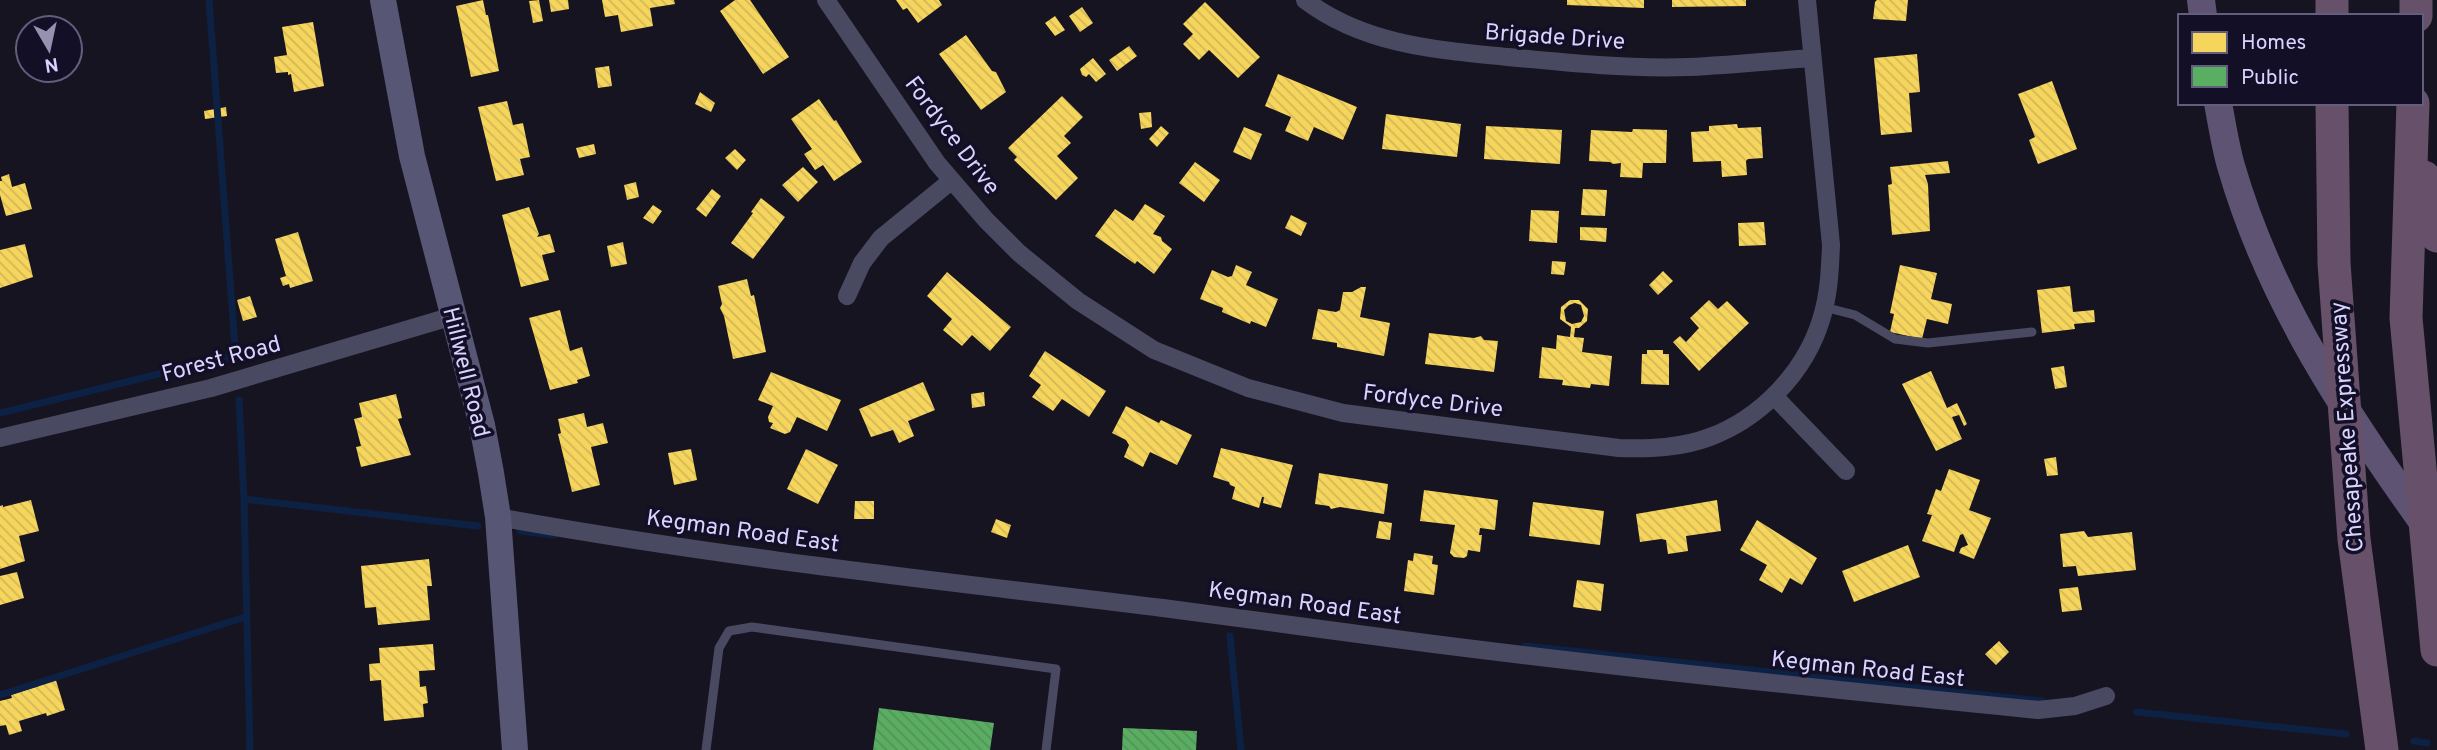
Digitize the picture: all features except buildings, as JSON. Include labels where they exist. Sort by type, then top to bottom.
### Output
[{"type":"highway","name":"Chesapeake Expressway","points":[[2332,105],[2334,263],[2345,422],[2360,591],[2382,750]]},
{"type":"highway","points":[[2413,105],[2406,318],[2437,650]]},
{"type":"highway","points":[[2421,105],[2424,175],[2437,236]]},
{"type":"main road","points":[[2218,105],[2231,164],[2259,246],[2301,337],[2371,449],[2437,542]]},
{"type":"street","name":"Hillwell Road","points":[[383,0],[412,156],[482,425],[498,517],[515,750]]},
{"type":"street","name":"Fordyce Drive","points":[[826,0],[951,181],[1019,253],[1079,301],[1154,350],[1248,388],[1343,413],[1619,448],[1648,449],[1671,447],[1709,438],[1737,424],[1774,396],[1804,359],[1821,321],[1830,277],[1831,245],[1807,0]]},
{"type":"street","name":"Brigade Drive","points":[[1305,0],[1331,17],[1365,32],[1410,46],[1435,50],[1628,66],[1708,66],[1812,58]]},
{"type":"street","points":[[847,296],[862,263],[881,238],[951,181]]},
{"type":"street","name":"Forest Road","points":[[0,438],[211,387],[453,316]]},
{"type":"street","points":[[1774,396],[1846,471]]},
{"type":"street","name":"Kegman Road East","points":[[498,517],[602,536],[782,561],[1712,677],[2038,710],[2075,706],[2106,696]]},
{"type":"lane","points":[[1824,307],[1855,315],[1895,340],[1928,343],[2032,332]]},
{"type":"lane","points":[[706,750],[719,648],[729,631],[752,627],[1056,669],[1046,750]]},
{"type":"waterway","points":[[209,0],[236,360]]},
{"type":"waterway","points":[[0,413],[236,355]]},
{"type":"waterway","points":[[239,400],[250,750]]},
{"type":"waterway","points":[[244,499],[478,526]]},
{"type":"waterway","points":[[520,531],[554,535]]},
{"type":"waterway","points":[[0,695],[245,617]]},
{"type":"waterway","points":[[1230,636],[1241,750]]},
{"type":"waterway","points":[[1525,646],[2042,701]]},
{"type":"waterway","points":[[2137,712],[2346,734]]},
{"type":"waterway","points":[[2414,741],[2427,743]]}]
